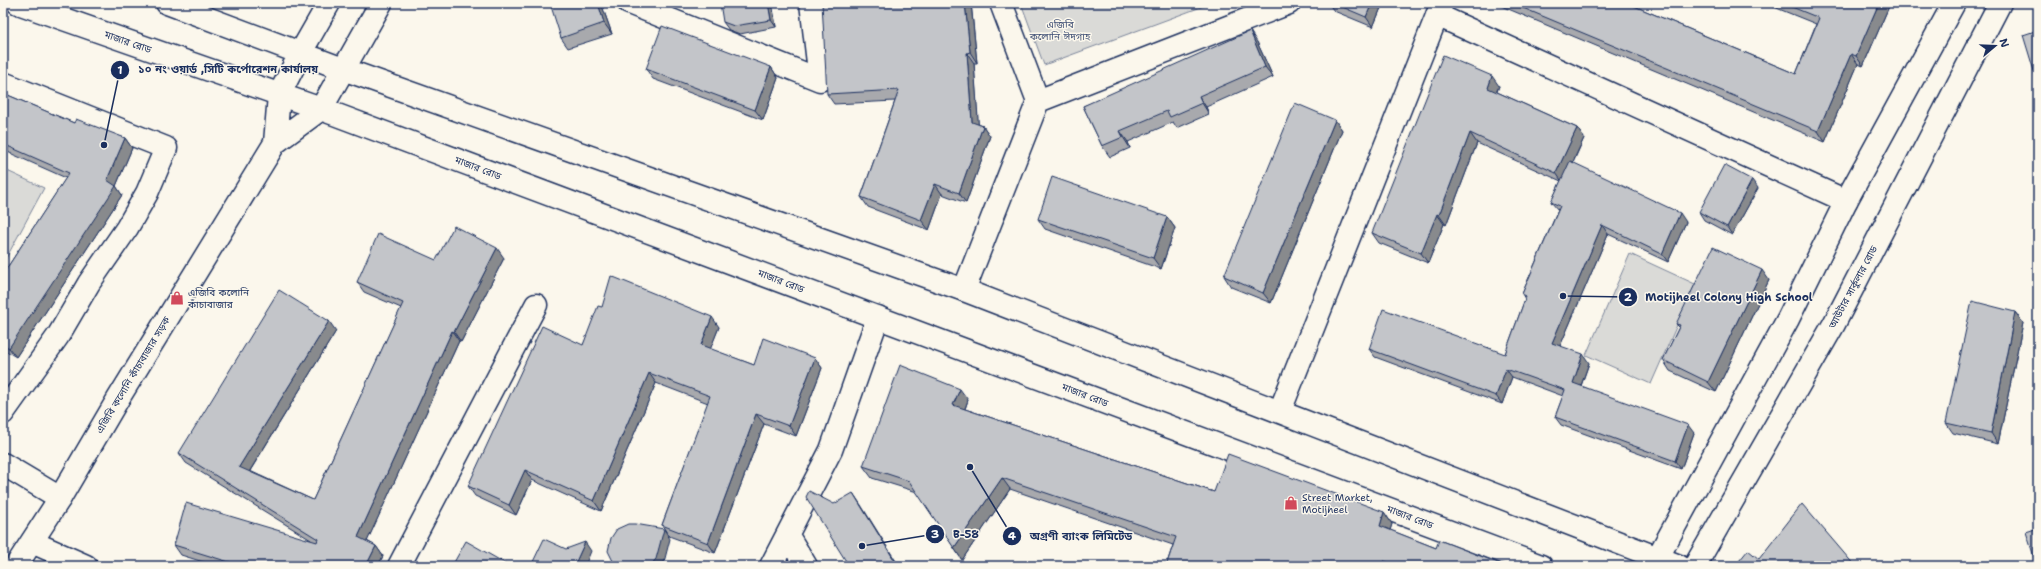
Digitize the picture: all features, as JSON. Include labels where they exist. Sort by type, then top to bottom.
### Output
[{"type":"main road","name":"মাজার রোড","points":[[18,3],[321,109],[1542,566]]},
{"type":"main road","points":[[167,3],[343,69],[964,290],[1280,411],[1656,561],[1678,566]]},
{"type":"main road","points":[[279,95],[300,52],[329,3]]},
{"type":"main road","points":[[275,143],[321,109],[381,3]]},
{"type":"main road","points":[[629,3],[820,80],[810,3]]},
{"type":"main road","points":[[964,290],[1038,101],[1001,3]]},
{"type":"main road","points":[[1038,101],[1289,3]]},
{"type":"main road","points":[[1656,561],[1788,318],[1846,201],[1953,3]]},
{"type":"main road","name":"আউটার সার্কুলার রোড","points":[[1695,566],[1834,324],[2000,3]]},
{"type":"main road","points":[[1280,411],[1439,9],[1846,201]]},
{"type":"main road","points":[[3,83],[166,148],[147,194],[120,224],[83,279],[53,332],[3,413]]},
{"type":"main road","name":"এজিবি কলোনি কাঁচাবাজার সড়ক","points":[[16,566],[60,498],[118,399],[275,143],[279,95]]},
{"type":"main road","points":[[399,566],[536,305]]},
{"type":"main road","points":[[771,566],[788,536],[831,450],[878,317]]},
{"type":"main road","points":[[3,464],[60,498]]},
{"type":"main road","points":[[788,536],[806,566]]},
{"type":"main road","points":[[32,542],[86,566]]},
{"type":"green space","name":"এজিবি কলোনি ঈদগাহ","points":[[1021,3],[1212,3],[1044,65]]},
{"type":"green space","points":[[3,169],[44,188],[3,264]]},
{"type":"green space","points":[[1630,254],[1695,284],[1651,384],[1586,355]]},
{"type":"building","points":[[550,3],[598,3],[604,23],[561,38]]},
{"type":"building","points":[[720,3],[768,3],[771,20],[734,26],[723,22]]},
{"type":"building","points":[[822,3],[965,3],[970,52],[967,53],[972,122],[983,126],[959,193],[935,184],[921,220],[861,197],[899,90],[827,94]]},
{"type":"building","points":[[1333,3],[1372,3],[1366,17]]},
{"type":"building","points":[[1511,3],[1627,3],[1796,74],[1819,18],[1782,3],[1879,3],[1856,56],[1851,54],[1818,131]]},
{"type":"building","points":[[662,26],[771,67],[755,110],[646,69]]},
{"type":"building","points":[[2038,30],[2038,84],[2023,35]]},
{"type":"building","points":[[1250,31],[1265,67],[1199,96],[1202,103],[1170,117],[1167,111],[1120,131],[1123,137],[1102,146],[1083,106]]},
{"type":"building","points":[[1443,55],[1492,76],[1488,88],[1577,128],[1556,173],[1470,133],[1439,215],[1437,214],[1421,253],[1372,233]]},
{"type":"building","points":[[3,93],[74,123],[76,119],[125,138],[107,180],[116,186],[9,348],[3,344],[3,274],[69,173],[3,144]]},
{"type":"building","points":[[1295,103],[1335,120],[1263,293],[1224,276]]},
{"type":"building","points":[[1570,161],[1680,213],[1662,254],[1602,225],[1552,343],[1583,354],[1573,383],[1688,425],[1675,461],[1555,417],[1565,390],[1506,369],[1496,396],[1369,349],[1383,309],[1505,354],[1526,296],[1522,294],[1560,206],[1551,202]]},
{"type":"building","points":[[1724,165],[1752,180],[1727,227],[1699,212]]},
{"type":"building","points":[[1052,177],[1167,217],[1153,258],[1038,219]]},
{"type":"building","points":[[454,226],[497,248],[454,332],[452,331],[358,537],[376,546],[366,566],[242,566],[174,545],[186,503],[317,542],[318,539],[179,453],[279,290],[329,321],[239,467],[313,500],[403,303],[357,282],[378,234],[436,260]]},
{"type":"building","points":[[1713,247],[1762,270],[1708,382],[1663,360],[1680,325],[1676,324]]},
{"type":"building","points":[[611,276],[712,317],[701,345],[754,365],[763,338],[815,358],[789,426],[756,414],[708,543],[662,525],[710,396],[649,373],[594,501],[525,470],[509,505],[468,486],[542,326],[583,345],[598,306],[602,307]]},
{"type":"building","points":[[1972,301],[2015,312],[1991,433],[1946,423]]},
{"type":"building","points":[[900,365],[960,389],[953,405],[1214,492],[1228,454],[1384,512],[1380,526],[1436,548],[1439,540],[1506,566],[1397,566],[1384,561],[1382,566],[1166,566],[1176,537],[1002,478],[954,548],[909,481],[863,466]]},
{"type":"building","points":[[809,491],[834,504],[853,493],[898,566],[849,566],[806,497]]},
{"type":"building","points":[[1802,504],[1855,566],[1735,566],[1748,550],[1759,559]]},
{"type":"building","points":[[628,524],[664,529],[656,559],[650,566],[617,566],[614,563],[608,551],[611,538],[617,529]]},
{"type":"building","points":[[2038,528],[2038,566],[2037,566],[2026,532]]},
{"type":"building","points":[[544,539],[566,549],[585,542],[574,566],[531,566]]},
{"type":"building","points":[[466,541],[510,566],[452,566]]},
{"type":"place","name":"১০ নং ওয়ার্ড ,সিটি কর্পোরেশন কার্যালয়","points":[[104,145]]},
{"type":"place","name":"Motijheel Colony High School","points":[[1563,296]]},
{"type":"place","name":"এজিবি কলোনি কাঁচাবাজার","points":[[177,298]]},
{"type":"place","name":"অগ্রণী ব্যাংক লিমিটেড","points":[[970,467]]},
{"type":"place","name":"Street Market, Motijheel","points":[[1291,503]]},
{"type":"place","name":"B-58","points":[[862,546]]}]
